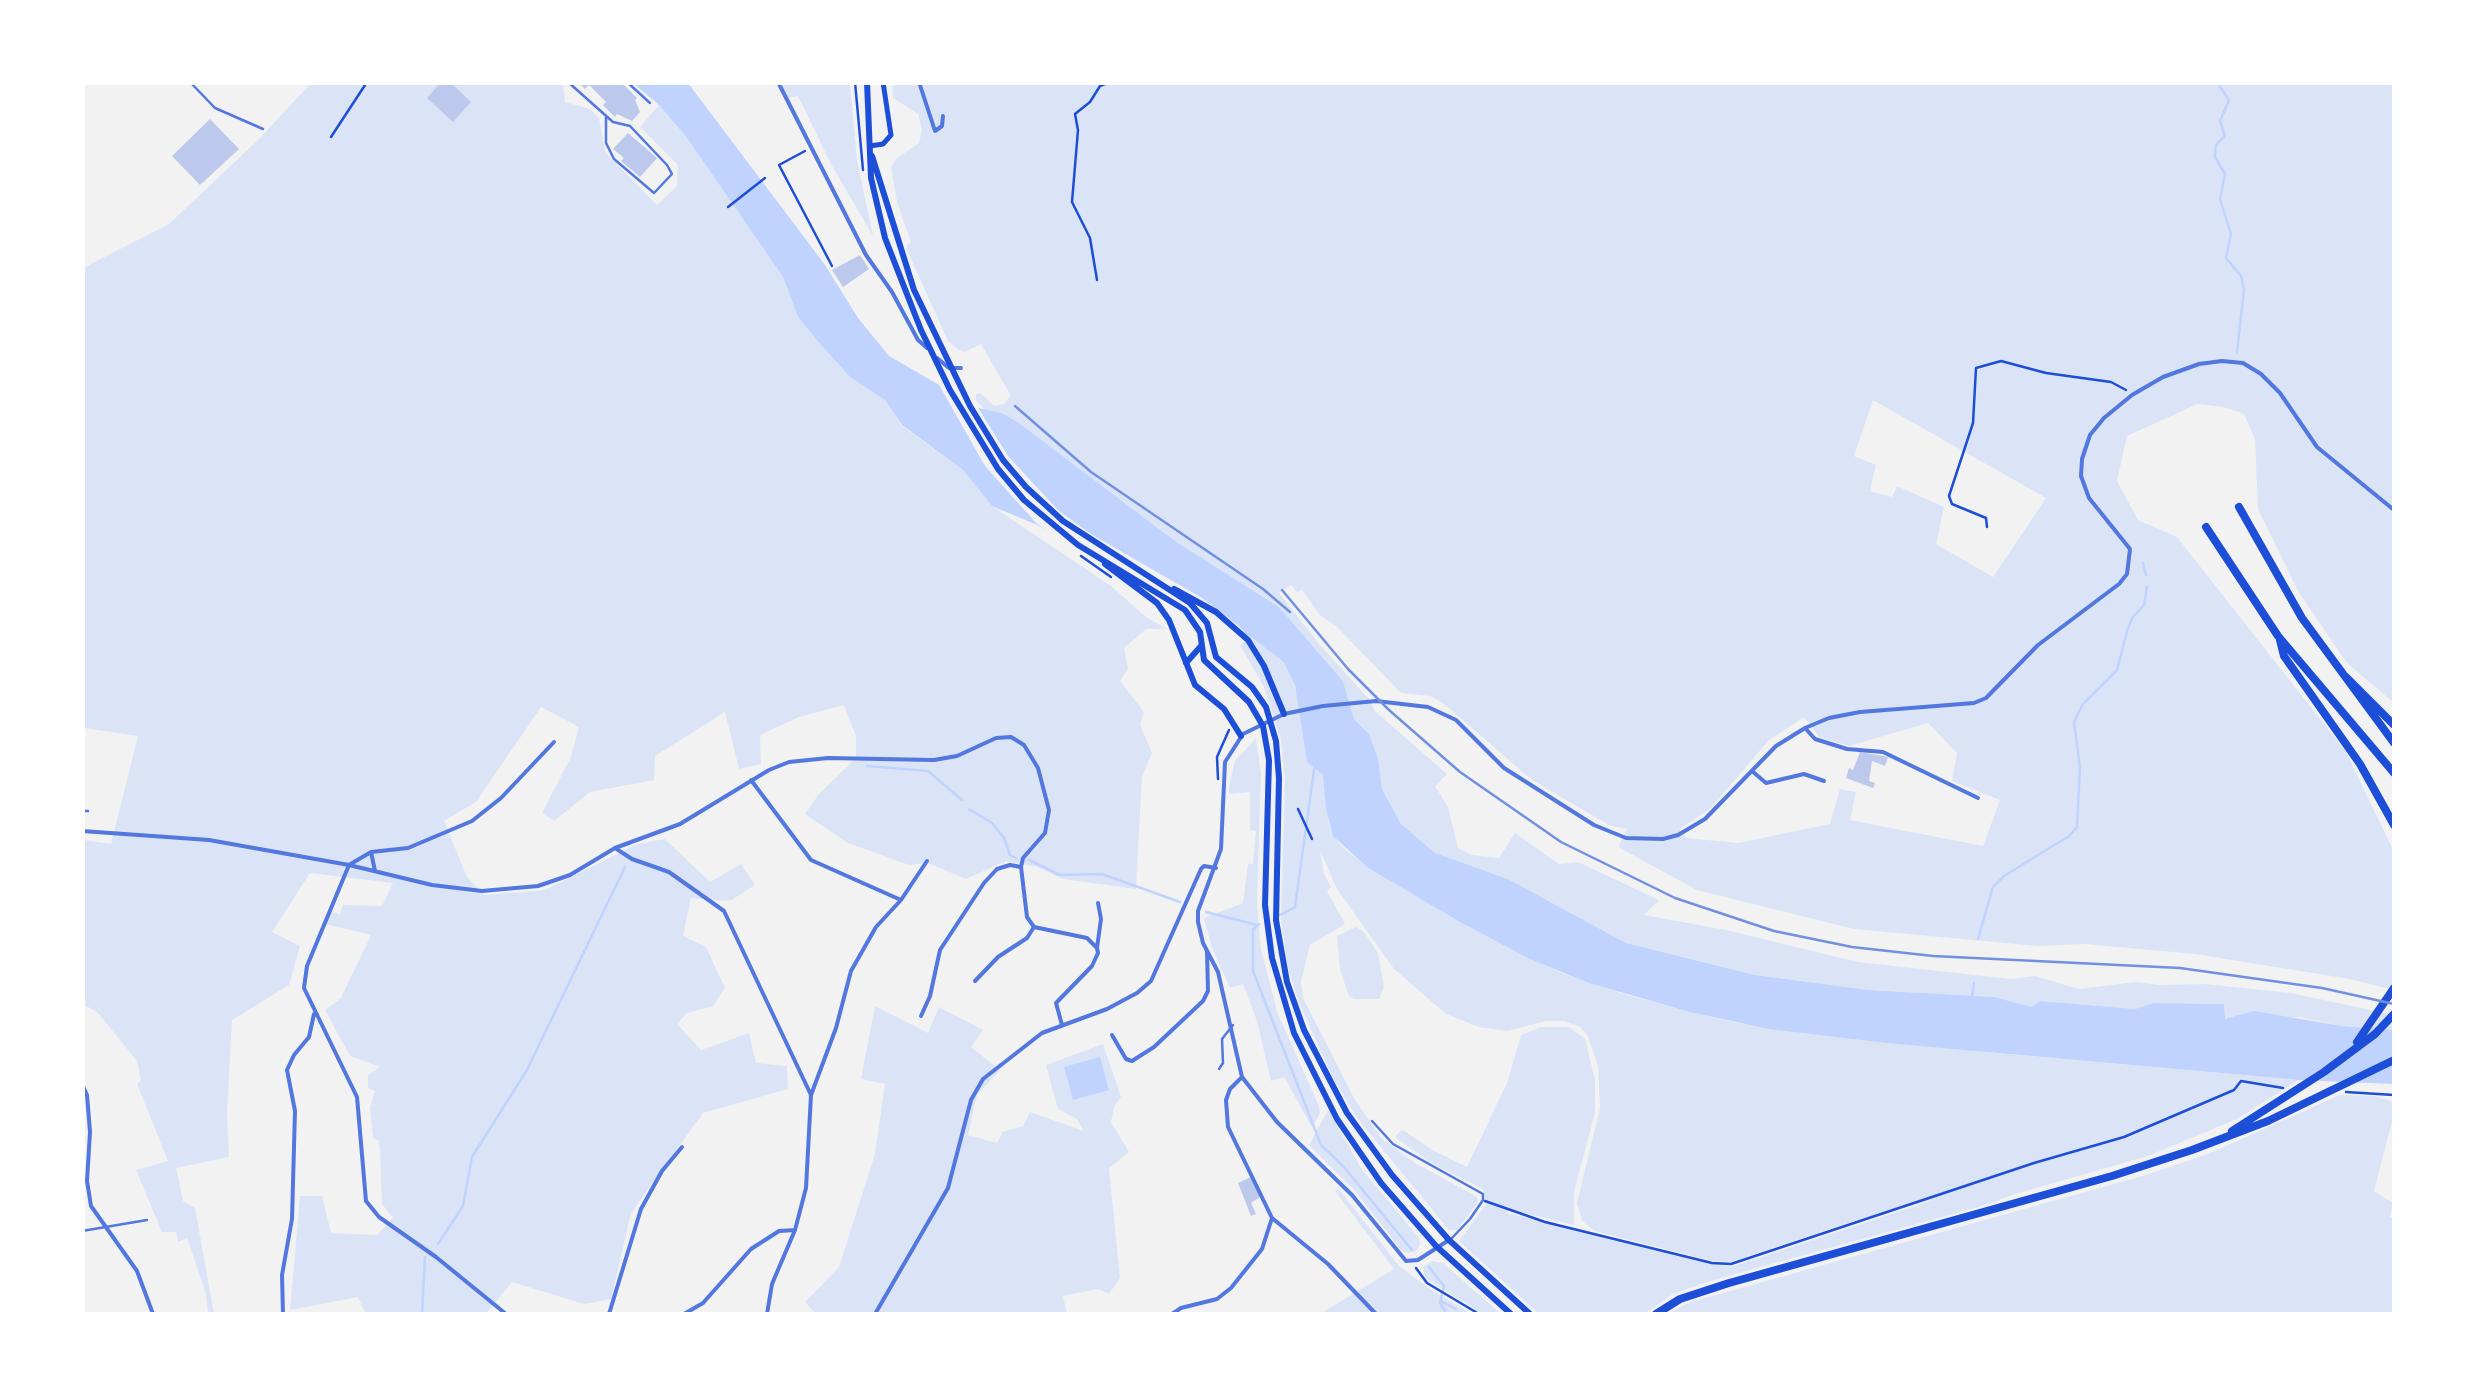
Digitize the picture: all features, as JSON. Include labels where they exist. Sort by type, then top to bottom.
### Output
[{"type":"highway","points":[[2239,507],[2276,576],[2338,672],[2394,743]]},
{"type":"highway","points":[[2206,526],[2278,636],[2394,774]]},
{"type":"highway","points":[[2278,636],[2284,656],[2360,764],[2394,825]]},
{"type":"highway","points":[[2338,672],[2360,688],[2394,725]]},
{"type":"highway","points":[[2350,1052],[2394,988]]},
{"type":"highway","points":[[2223,1136],[2350,1052],[2394,1014]]},
{"type":"highway","points":[[1656,1314],[1680,1299],[1709,1289],[2112,1176],[2301,1106],[2394,1060]]},
{"type":"main road","points":[[866,82],[871,178],[885,238],[943,375],[998,469],[1024,500],[1100,560],[1165,595],[1192,618],[1200,632],[1202,655],[1208,665],[1241,692],[1263,726],[1270,778],[1265,905],[1272,958],[1288,1017],[1337,1119],[1381,1183],[1436,1246],[1511,1314]]},
{"type":"main road","points":[[871,150],[891,135],[883,82]]},
{"type":"main road","points":[[871,150],[895,235],[930,327],[1003,460],[1062,522],[1190,603],[1208,624],[1213,649],[1223,664],[1252,687],[1272,724],[1280,778],[1276,920],[1284,968],[1316,1058],[1347,1114],[1392,1175],[1450,1240],[1530,1314]]},
{"type":"main road","points":[[1131,579],[1157,602],[1195,685],[1224,709],[1242,735]]},
{"type":"main road","points":[[1169,588],[1181,590],[1216,612],[1248,640],[1264,666],[1284,714]]},
{"type":"main road","points":[[1202,645],[1186,664],[1223,664]]},
{"type":"main road","points":[[1208,665],[1213,649]]},
{"type":"street","points":[[778,82],[866,256],[918,340],[948,368],[961,368]]},
{"type":"street","points":[[919,82],[935,132],[942,126],[942,116]]},
{"type":"street","points":[[1112,1034],[1126,1058],[1132,1061],[1154,1047],[1203,1001],[1208,991],[1207,951],[1198,912],[1216,868],[1224,829],[1225,762],[1242,735],[1284,714],[1376,701],[1428,707],[1456,720],[1490,756],[1594,826],[1626,838],[1664,839],[1694,827],[1716,810],[1776,746],[1805,728],[1828,718],[1860,712],[1974,704],[1986,698],[2038,645],[2119,584],[2127,574],[2130,549],[2089,498],[2081,476],[2082,458],[2090,434],[2132,394],[2164,377],[2198,364],[2244,363],[2280,393],[2318,446],[2394,510]]},
{"type":"street","points":[[1805,728],[1815,739],[1847,749],[1883,752],[1978,798]]},
{"type":"street","points":[[82,830],[208,840],[349,865],[432,885],[482,891],[512,889],[554,881],[615,848],[680,824],[751,780],[790,762],[838,758],[934,760],[957,756],[996,738],[1010,737],[1024,746],[1038,768],[1049,810],[1044,833],[1023,858],[1027,917],[1034,926],[1087,938],[1098,948]]},
{"type":"street","points":[[506,1314],[369,1208],[363,1189],[357,1097],[305,994],[304,974],[349,865],[371,852],[408,848],[472,821],[501,798],[554,742]]},
{"type":"street","points":[[1752,771],[1766,783],[1804,774],[1824,781]]},
{"type":"street","points":[[751,780],[811,860],[901,900]]},
{"type":"street","points":[[615,848],[632,859],[668,872],[724,911],[811,1096]]},
{"type":"street","points":[[371,852],[376,871]]},
{"type":"street","points":[[767,1314],[772,1284],[795,1230],[808,1178],[811,1096],[834,1036],[851,971],[876,927],[901,900],[927,861]]},
{"type":"street","points":[[921,1016],[930,996],[940,950],[984,883],[997,870],[1010,865],[1022,867]]},
{"type":"street","points":[[876,1314],[948,1188],[976,1090],[983,1079],[1042,1033],[1107,1008],[1151,981],[1201,869],[1216,868]]},
{"type":"street","points":[[1062,1025],[1056,1004],[1098,959],[1098,903]]},
{"type":"street","points":[[975,981],[998,958],[1028,938],[1034,926]]},
{"type":"street","points":[[1207,951],[1218,972],[1242,1077],[1277,1122],[1352,1195],[1406,1260],[1413,1262],[1450,1240]]},
{"type":"street","points":[[283,1314],[282,1276],[292,1219],[295,1111],[287,1070],[309,1037],[314,1014]]},
{"type":"street","points":[[1242,1077],[1226,1100],[1228,1127],[1272,1218],[1328,1264],[1376,1314]]},
{"type":"street","points":[[82,1084],[87,1095],[90,1132],[88,1194],[104,1228],[136,1271],[153,1314]]},
{"type":"street","points":[[610,1314],[641,1210],[662,1172],[682,1147]]},
{"type":"street","points":[[1172,1314],[1218,1299],[1232,1288],[1262,1249],[1272,1218]]},
{"type":"street","points":[[684,1314],[703,1302],[750,1249],[778,1231],[795,1230]]},
{"type":"lane","points":[[190,82],[214,108],[263,130]]},
{"type":"lane","points":[[568,82],[606,117],[630,126],[667,165],[672,174],[654,193],[614,159],[606,143],[606,117]]},
{"type":"lane","points":[[626,82],[650,103]]},
{"type":"lane","points":[[1220,1069],[1222,1038],[1232,1025]]},
{"type":"lane","points":[[1372,1122],[1393,1144],[1480,1192],[1483,1200],[1450,1240]]},
{"type":"lane","points":[[82,1231],[147,1220]]},
{"type":"path","points":[[331,137],[367,82]]},
{"type":"path","points":[[1097,280],[1090,238],[1072,202],[1078,130],[1074,114],[1090,102],[1100,86],[1110,82]]},
{"type":"path","points":[[811,147],[779,165],[832,266]]},
{"type":"path","points":[[728,207],[765,178]]},
{"type":"path","points":[[1987,528],[1986,518],[1952,504],[1949,496],[1973,424],[1976,368],[2001,361],[2046,373],[2111,382],[2132,394]]},
{"type":"path","points":[[1084,559],[1108,577]]},
{"type":"path","points":[[1218,754],[1229,725]]},
{"type":"path","points":[[1298,810],[1312,839]]},
{"type":"path","points":[[1483,1200],[1545,1222],[1712,1263],[1731,1264],[2150,1128],[2234,1090],[2241,1081]]},
{"type":"path","points":[[1413,1262],[1423,1280],[1479,1314]]},
{"type":"shaded area","points":[[311,83],[563,83],[565,102],[590,109],[599,118],[605,152],[657,205],[677,186],[678,165],[640,127],[659,105],[687,138],[783,277],[798,317],[850,377],[885,400],[902,426],[963,470],[992,506],[1167,629],[1146,629],[1124,648],[1128,669],[1120,681],[1144,712],[1140,725],[1152,753],[1142,777],[1136,889],[1063,879],[1038,867],[1006,861],[966,879],[928,863],[909,865],[848,843],[805,814],[819,794],[856,758],[856,736],[844,705],[799,717],[760,735],[761,764],[739,769],[725,712],[655,756],[654,780],[590,792],[554,821],[542,813],[571,757],[579,727],[541,707],[476,802],[444,821],[467,877],[484,895],[545,890],[637,844],[665,839],[710,882],[741,864],[755,885],[730,901],[691,898],[683,936],[706,947],[725,988],[713,1006],[687,1013],[677,1024],[701,1050],[749,1033],[756,1063],[787,1066],[788,1089],[703,1113],[631,1213],[611,1299],[584,1304],[512,1282],[486,1314],[366,1314],[358,1297],[290,1310],[300,1196],[322,1196],[331,1233],[377,1235],[393,1218],[382,1204],[379,1141],[373,1138],[370,1108],[375,1091],[368,1088],[368,1075],[380,1067],[350,1056],[325,1010],[341,998],[371,935],[325,924],[331,912],[340,914],[343,905],[382,906],[393,883],[310,873],[272,932],[300,946],[289,985],[232,1020],[229,1157],[176,1168],[183,1201],[195,1208],[214,1314],[208,1314],[206,1294],[187,1238],[178,1242],[176,1232],[162,1232],[136,1170],[168,1161],[137,1084],[141,1080],[137,1061],[98,1013],[83,1004],[83,840],[111,844],[138,736],[83,728],[83,268],[169,224],[258,140]]},
{"type":"shaded area","points":[[781,83],[850,83],[857,160],[873,236],[831,164],[798,96],[788,98]]},
{"type":"shaded area","points":[[893,83],[2394,83],[2394,703],[2347,663],[2298,591],[2258,509],[2255,439],[2244,414],[2198,404],[2127,436],[2117,481],[2138,520],[2177,537],[2346,752],[2394,852],[2394,990],[2195,954],[2084,944],[2038,946],[1854,929],[1697,890],[1618,847],[1627,829],[1611,826],[1532,780],[1443,703],[1430,696],[1401,693],[1337,627],[1320,615],[1302,590],[1297,592],[1291,585],[1279,593],[1375,711],[1447,774],[1435,786],[1448,807],[1458,848],[1472,855],[1499,858],[1515,833],[1559,864],[1578,862],[1659,900],[1644,915],[1858,962],[2011,979],[2035,976],[2079,989],[2136,982],[2291,993],[2394,1015],[2394,1030],[2342,1026],[2299,1017],[2224,1019],[2224,1004],[2153,1003],[2135,1009],[2040,1001],[2032,1007],[1995,997],[1869,990],[1755,975],[1626,943],[1508,879],[1435,853],[1401,824],[1382,789],[1378,758],[1369,734],[1354,719],[1343,681],[1279,607],[1175,541],[1019,423],[984,409],[976,400],[976,394],[981,393],[994,406],[1004,404],[1011,396],[981,344],[965,352],[948,341],[907,250],[911,242],[897,202],[891,167],[919,143],[922,130],[918,114],[893,98]],"holes":[[[1873,400],[2046,498],[1993,577],[1936,544],[1944,507],[1897,486],[1892,497],[1870,491],[1876,465],[1854,456]],[[1804,717],[1819,737],[1849,746],[1928,723],[1957,753],[1952,781],[2000,800],[1983,846],[1850,820],[1856,792],[1840,789],[1830,824],[1738,843],[1686,838],[1680,829],[1711,808],[1769,740]]]},
{"type":"shaded area","points":[[1251,637],[1285,662],[1295,685],[1307,761],[1323,774],[1329,824],[1339,844],[1368,868],[1460,922],[1562,973],[1630,996],[1737,1023],[1997,1053],[2299,1080],[2237,1119],[2148,1156],[1710,1281],[1673,1294],[1644,1314],[1539,1314],[1459,1241],[1487,1203],[1483,1189],[1433,1164],[1395,1137],[1401,1130],[1406,1132],[1467,1167],[1507,1083],[1521,1035],[1541,1027],[1569,1027],[1585,1039],[1595,1080],[1595,1113],[1574,1192],[1574,1225],[1509,1209],[1507,1213],[1731,1267],[1939,1198],[1731,1262],[1712,1261],[1595,1231],[1582,1221],[1577,1203],[1600,1108],[1598,1066],[1588,1036],[1580,1027],[1565,1021],[1546,1021],[1507,1031],[1479,1027],[1446,1014],[1394,969],[1337,889],[1320,850],[1324,874],[1331,887],[1327,891],[1345,924],[1310,945],[1301,982],[1303,998],[1354,1098],[1381,1138],[1415,1163],[1477,1197],[1478,1202],[1457,1230],[1449,1230],[1357,1118],[1331,1074],[1298,1000],[1281,920],[1285,778],[1281,740],[1264,687],[1240,645]]},
{"type":"shaded area","points":[[1256,738],[1261,774],[1257,905],[1261,950],[1278,1014],[1319,1106],[1320,1113],[1312,1127],[1284,1077],[1271,1081],[1257,1021],[1243,984],[1230,988],[1204,918],[1243,903],[1256,831],[1250,830],[1250,792],[1229,794],[1229,786],[1235,761]]},
{"type":"shaded area","points":[[1356,927],[1378,953],[1384,987],[1379,999],[1349,996],[1340,970],[1337,936]]},
{"type":"shaded area","points":[[875,1006],[928,1033],[939,1007],[983,1030],[971,1047],[1000,1070],[977,1095],[968,1135],[997,1143],[1003,1132],[1023,1126],[1030,1112],[1084,1131],[1077,1119],[1058,1109],[1046,1065],[1103,1044],[1121,1097],[1111,1122],[1129,1152],[1109,1168],[1120,1278],[1109,1294],[1098,1289],[1063,1296],[1067,1314],[816,1314],[805,1302],[839,1267],[875,1154],[885,1084],[861,1079]]},
{"type":"shaded area","points":[[2340,1095],[2374,1096],[2394,1102],[2374,1191],[2393,1203],[2390,1217],[2394,1218],[2394,1314],[1666,1314],[1691,1302],[2146,1175],[2208,1154]]},
{"type":"shaded area","points":[[1328,1110],[1361,1168],[1419,1238],[1416,1251],[1401,1250],[1355,1191],[1309,1145]]},
{"type":"shaded area","points":[[1338,1188],[1399,1266],[1472,1314],[1320,1314],[1394,1269],[1335,1191]]},
{"type":"shaded area","points":[[1432,1261],[1443,1263],[1501,1314],[1483,1314],[1425,1278],[1423,1267]]},
{"type":"water","points":[[633,83],[688,83],[889,356],[979,408],[1002,413],[1019,423],[1175,541],[1279,607],[1343,681],[1354,719],[1369,734],[1378,758],[1382,789],[1401,824],[1435,853],[1508,879],[1626,943],[1755,975],[1869,990],[1995,997],[2032,1007],[2040,1001],[2135,1009],[2153,1003],[2224,1004],[2225,1019],[2254,1011],[2342,1026],[2394,1030],[2394,1084],[2299,1080],[1769,1029],[1690,1012],[1589,983],[1530,959],[1460,922],[1368,868],[1333,836],[1323,775],[1307,762],[1295,685],[1284,662],[1251,637],[1035,524],[992,506],[963,470],[902,425],[885,400],[850,377],[816,339],[798,317],[783,277],[687,138],[659,105]]},
{"type":"water","points":[[1100,1057],[1109,1090],[1073,1100],[1064,1067]]},
{"type":"pier","points":[[935,378],[972,398],[1008,456],[1058,510],[1091,534],[1202,598],[1239,626],[1258,648],[1210,615],[1206,619],[1089,558],[1037,524],[985,466]]},
{"type":"building","points":[[441,82],[450,82],[471,102],[453,122],[427,98]]},
{"type":"building","points":[[578,82],[623,84],[637,98],[640,112],[632,121],[617,114],[615,117],[589,85],[585,89]]},
{"type":"building","points":[[210,119],[239,149],[200,185],[172,156]]},
{"type":"building","points":[[628,133],[657,158],[640,177],[613,149]]},
{"type":"building","points":[[860,255],[869,269],[843,287],[832,270]]},
{"type":"building","points":[[1860,752],[1888,757],[1885,766],[1872,761],[1869,781],[1875,783],[1873,788],[1846,778]]},
{"type":"building","points":[[1251,1177],[1260,1197],[1251,1203],[1256,1214],[1251,1216],[1238,1183]]},
{"type":"waterway","points":[[2217,82],[2229,100],[2220,121],[2225,136],[2216,145],[2215,157],[2225,174],[2220,199],[2231,234],[2226,258],[2241,276],[2244,290],[2237,352]]},
{"type":"waterway","points":[[2143,563],[2146,575]]},
{"type":"waterway","points":[[1978,939],[1993,887],[2077,827],[2080,767],[2074,722],[2083,704],[2117,670],[2128,628],[2144,605],[2147,587]]},
{"type":"waterway","points":[[1280,915],[1295,907],[1315,763]]},
{"type":"waterway","points":[[867,766],[928,771],[962,800]]},
{"type":"waterway","points":[[969,809],[992,823],[1004,838],[1010,855],[1016,858]]},
{"type":"waterway","points":[[1029,860],[1060,875],[1102,874],[1180,902]]},
{"type":"waterway","points":[[438,1244],[463,1206],[472,1157],[527,1070],[625,867]]},
{"type":"waterway","points":[[1206,912],[1257,925]]},
{"type":"waterway","points":[[1259,924],[1253,929],[1253,971],[1321,1145],[1412,1250]]},
{"type":"waterway","points":[[1972,996],[1974,983]]},
{"type":"waterway","points":[[422,1314],[425,1257]]},
{"type":"waterway","points":[[1429,1267],[1444,1286],[1440,1303],[1447,1314]]},
{"type":"waterway","points":[[1440,1301],[1456,1309]]},
{"type":"railway","points":[[1015,406],[1091,472],[1263,589],[1290,612]]},
{"type":"railway","points":[[1282,590],[1348,669],[1460,772],[1561,842],[1675,898],[1774,931],[1852,947],[1933,956],[2180,968],[2322,988],[2394,1004]]}]
